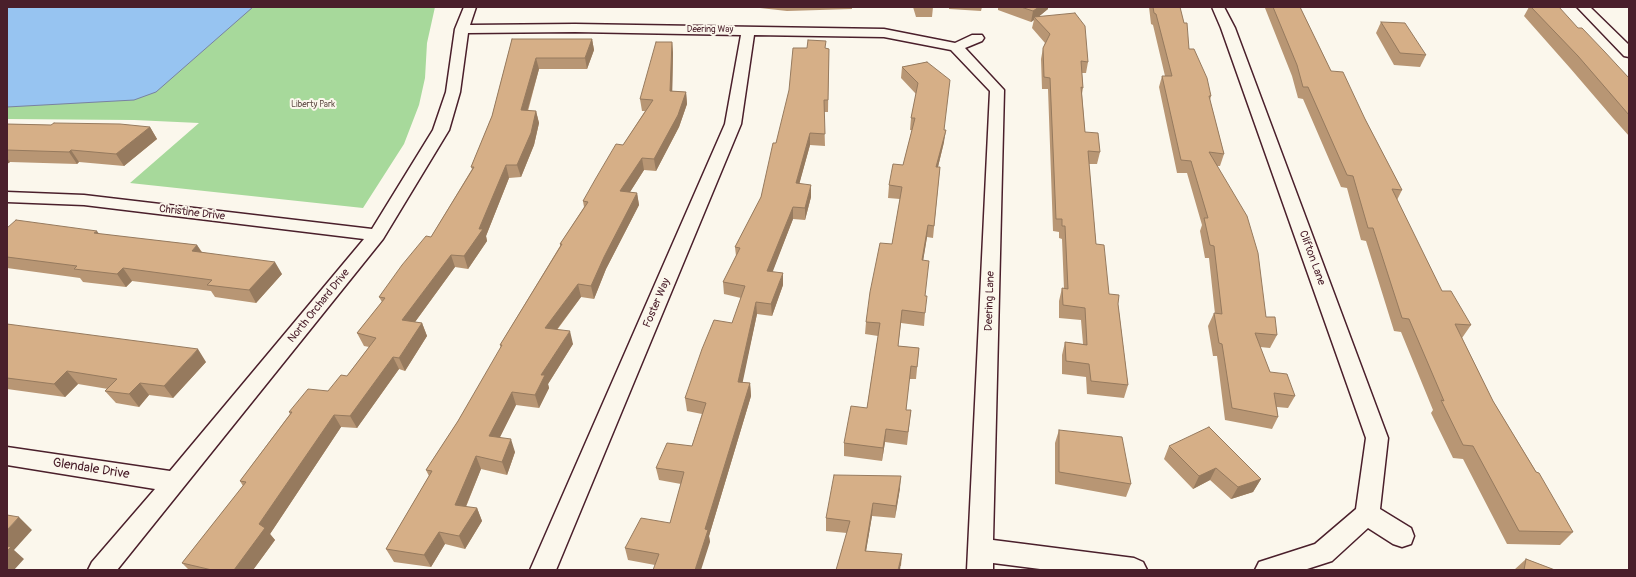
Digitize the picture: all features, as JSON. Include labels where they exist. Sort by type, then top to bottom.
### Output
[{"type":"street","name":"North Orchard Drive","points":[[101,570],[377,235],[441,130],[453,92],[462,30],[470,7]]},
{"type":"street","name":"Clifton Lane","points":[[1218,7],[1228,28],[1377,438],[1368,514]]},
{"type":"street","points":[[1583,7],[1629,53]]},
{"type":"street","name":"Deering Way","points":[[462,30],[575,28],[884,32],[956,47]]},
{"type":"street","name":"Foster Way","points":[[543,570],[733,124],[748,30]]},
{"type":"street","points":[[956,47],[977,38]]},
{"type":"street","name":"Deering Lane","points":[[956,47],[997,90],[980,560]]},
{"type":"street","name":"Christine Drive","points":[[7,196],[84,200],[377,235]]},
{"type":"street","name":"Glendale Drive","points":[[7,456],[175,482]]},
{"type":"street","points":[[1268,570],[1323,553],[1368,514],[1402,536]]},
{"type":"street","points":[[980,560],[1134,570]]},
{"type":"green space","name":"Liberty Park","points":[[7,7],[435,7],[427,43],[425,78],[419,105],[404,144],[363,208],[130,183],[199,123],[134,120],[7,119]]},
{"type":"water","points":[[7,7],[253,7],[156,92],[134,100],[7,107]]},
{"type":"building","points":[[1021,7],[1039,7],[1033,11]]},
{"type":"building","points":[[1153,7],[1180,7],[1184,23],[1187,23],[1189,49],[1194,49],[1207,78],[1211,96],[1209,96],[1224,154],[1209,152],[1247,216],[1258,253],[1266,317],[1275,317],[1277,335],[1255,333],[1270,372],[1287,374],[1295,396],[1274,393],[1278,417],[1232,408],[1222,344],[1219,343],[1214,313],[1222,314],[1214,246],[1210,245],[1204,218],[1208,218],[1191,161],[1181,160],[1162,76],[1172,76]]},
{"type":"building","points":[[1273,7],[1300,7],[1331,71],[1343,72],[1365,119],[1402,190],[1392,189],[1442,291],[1451,291],[1471,325],[1455,324],[1493,401],[1536,472],[1539,473],[1573,532],[1519,531],[1473,446],[1463,445],[1441,400],[1444,401],[1409,319],[1402,318],[1373,228],[1368,228],[1353,176],[1347,175],[1308,87],[1303,87],[1297,65]]},
{"type":"building","points":[[1531,7],[1559,7],[1578,28],[1582,28],[1629,78],[1629,115],[1578,56]]},
{"type":"building","points":[[1075,13],[1085,26],[1088,62],[1081,61],[1083,88],[1081,87],[1085,132],[1098,133],[1100,152],[1088,151],[1096,244],[1104,245],[1109,294],[1119,295],[1118,304],[1128,385],[1091,381],[1089,364],[1066,361],[1065,342],[1087,345],[1085,308],[1063,305],[1062,288],[1068,289],[1065,226],[1062,226],[1062,219],[1056,219],[1050,78],[1044,77],[1043,48],[1050,34],[1034,17]]},
{"type":"building","points":[[1381,22],[1405,23],[1426,55],[1400,53]]},
{"type":"building","points":[[512,39],[592,39],[585,58],[536,58],[521,110],[536,111],[531,133],[517,165],[506,165],[479,229],[483,229],[464,256],[451,255],[402,320],[422,323],[399,358],[393,357],[350,416],[334,415],[259,524],[265,528],[234,570],[212,570],[182,563],[246,482],[240,481],[292,412],[289,412],[308,389],[328,391],[341,375],[347,376],[376,338],[357,333],[385,298],[379,297],[402,265],[426,236],[431,237],[474,167],[471,167],[492,116]]},
{"type":"building","points":[[808,40],[826,41],[825,48],[829,49],[828,100],[824,100],[825,134],[810,133],[796,183],[811,185],[805,208],[793,207],[767,271],[783,273],[771,304],[756,302],[738,382],[750,383],[705,529],[708,530],[695,570],[653,570],[659,554],[625,548],[641,518],[670,523],[684,472],[656,468],[667,443],[692,446],[706,403],[685,398],[714,320],[732,323],[745,286],[723,282],[740,248],[735,247],[761,197],[773,143],[776,143],[789,90],[793,48],[807,48]]},
{"type":"building","points":[[656,42],[672,42],[670,91],[686,92],[678,115],[654,159],[642,158],[620,191],[637,193],[604,257],[591,286],[578,284],[545,328],[570,331],[541,375],[545,375],[535,395],[512,392],[489,436],[511,439],[502,462],[476,456],[455,505],[477,508],[459,536],[439,532],[424,555],[386,549],[432,471],[426,470],[458,421],[502,345],[500,345],[562,244],[560,244],[588,202],[583,201],[616,144],[623,145],[653,100],[640,99]]},
{"type":"building","points":[[927,62],[950,80],[944,130],[946,130],[936,167],[940,167],[934,226],[928,225],[922,260],[929,261],[925,296],[927,296],[925,313],[902,310],[898,346],[919,348],[917,367],[911,366],[906,410],[911,410],[908,432],[886,429],[883,448],[844,443],[851,406],[867,408],[880,323],[866,322],[870,292],[880,243],[892,244],[902,187],[889,185],[893,164],[903,165],[915,118],[911,118],[918,83],[902,67]]},
{"type":"building","points":[[54,123],[120,124],[150,127],[116,154],[71,150],[69,152],[7,150],[7,124],[51,125]]},
{"type":"building","points":[[16,220],[97,231],[94,233],[197,245],[192,251],[275,262],[249,290],[207,285],[212,280],[123,268],[117,274],[74,269],[77,266],[7,257],[7,228]]},
{"type":"building","points":[[7,324],[198,349],[164,386],[140,383],[129,394],[105,391],[117,379],[67,371],[54,384],[7,378]]},
{"type":"building","points":[[1209,427],[1261,479],[1238,487],[1216,468],[1199,476],[1169,446]]},
{"type":"building","points":[[1059,430],[1122,437],[1131,484],[1059,472]]},
{"type":"building","points":[[834,475],[901,476],[896,506],[873,503],[865,551],[902,554],[898,570],[836,570],[850,521],[826,518]]},
{"type":"building","points":[[7,515],[19,517],[7,530]]},
{"type":"building","points":[[1526,559],[1555,570],[1524,570]]}]
